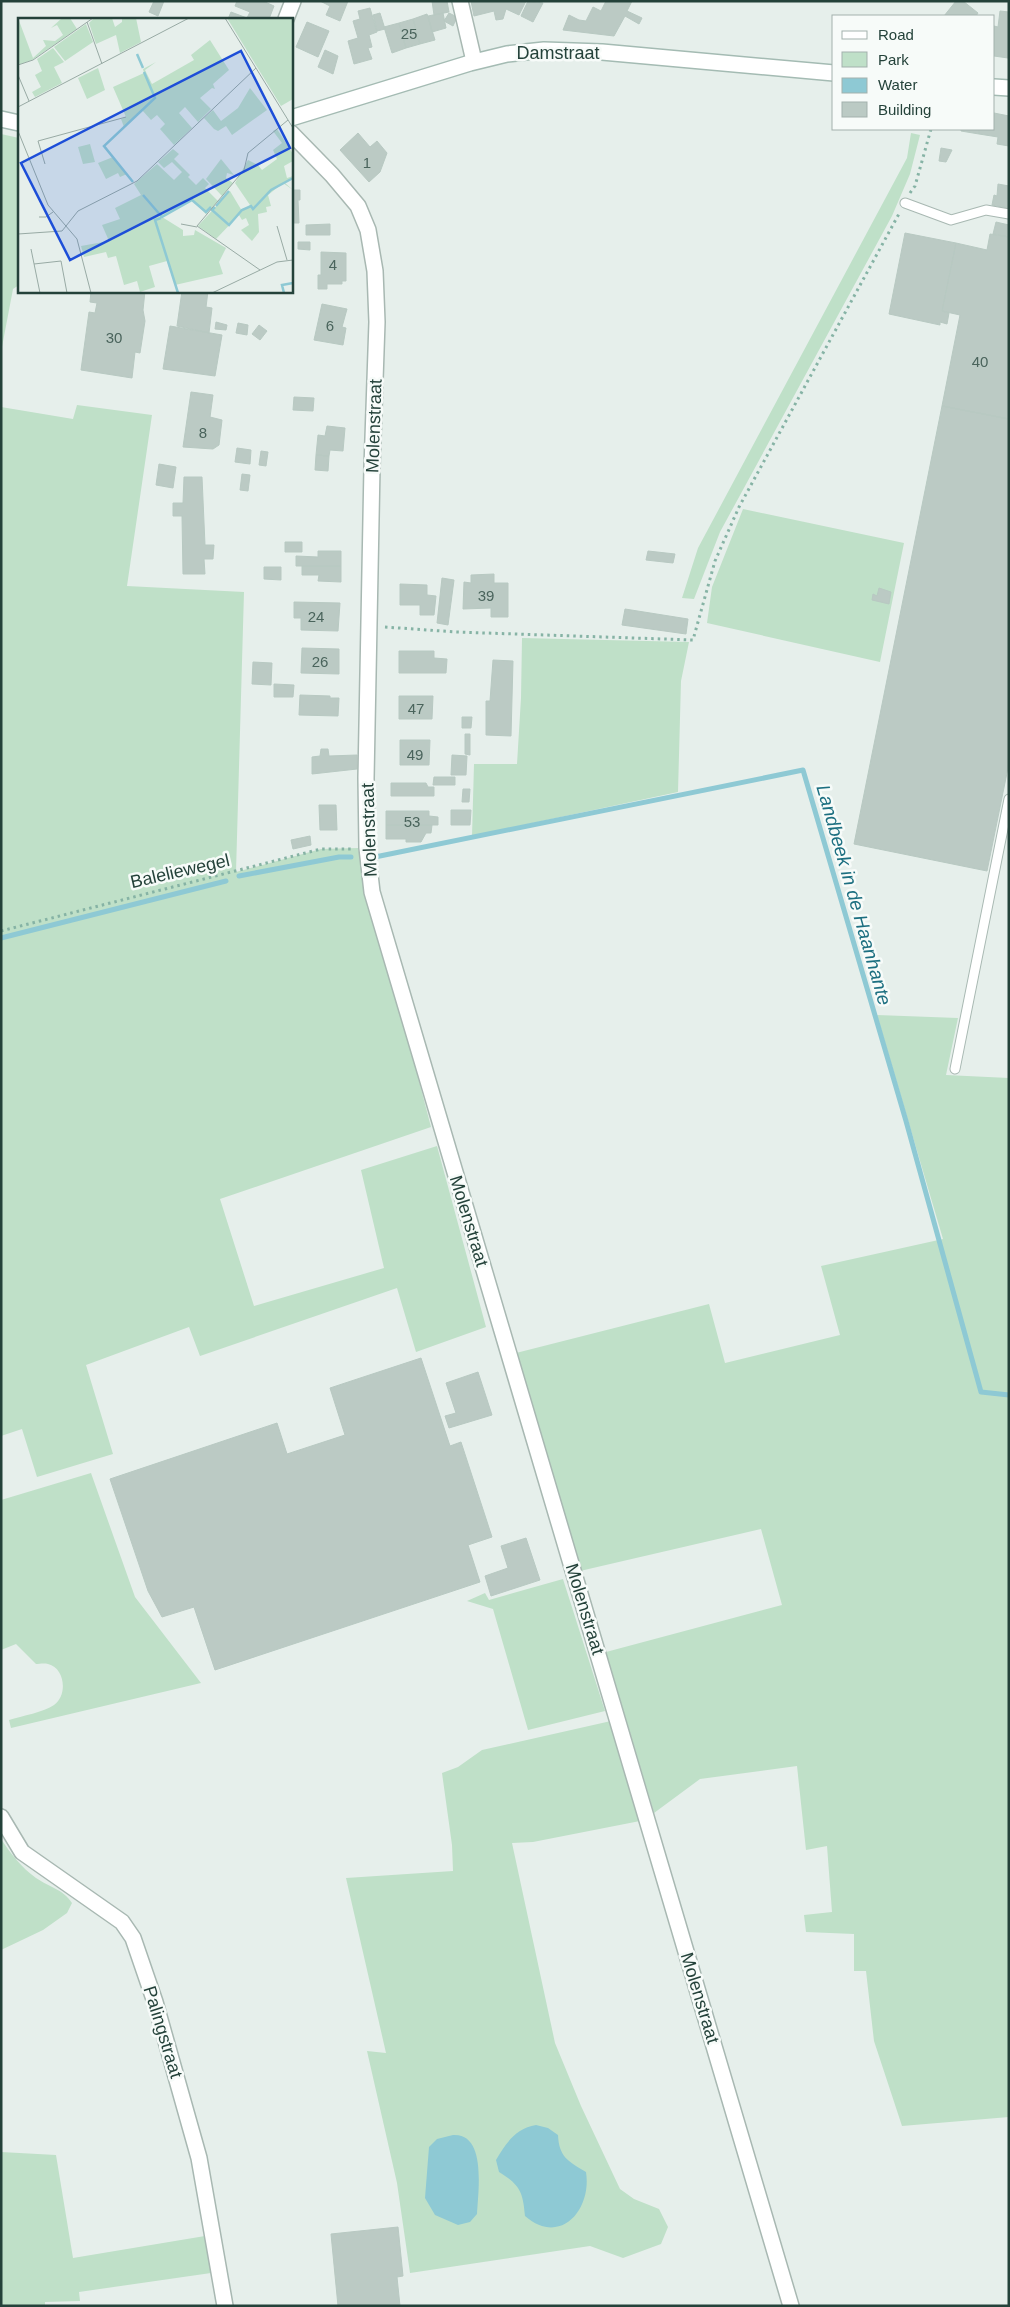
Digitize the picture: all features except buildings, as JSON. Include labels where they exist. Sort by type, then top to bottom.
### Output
[{"type":"street","points":[[286,18],[293,1]]},
{"type":"street","points":[[460,1],[474,61]]},
{"type":"street","name":"Damstraat","points":[[292,118],[474,61],[507,54],[544,50],[602,52],[832,72]]},
{"type":"street","points":[[995,87],[1009,88]]},
{"type":"street","points":[[1,118],[18,123]]},
{"type":"street","name":"Molenstraat","points":[[292,134],[332,175],[358,206],[368,230],[375,271],[377,322],[369,625],[367,850],[372,892],[791,2306]]},
{"type":"street","name":"Palingstraat","points":[[1,1816],[22,1852],[122,1922],[133,1938],[155,2002],[199,2158],[225,2306]]},
{"type":"lane","points":[[905,203],[951,220],[986,210],[1009,214]]},
{"type":"lane","points":[[955,1069],[1009,799]]},
{"type":"path","points":[[369,625],[456,632],[693,640],[715,561],[739,508],[914,186],[931,130]]},
{"type":"path","name":"Baleliewegel","points":[[1,931],[320,850],[367,850]]},
{"type":"green space","points":[[911,133],[920,135],[910,174],[892,216],[720,532],[694,599],[682,598],[698,548],[907,158]]},
{"type":"green space","points":[[1,134],[18,138],[18,286],[13,289],[1,352]]},
{"type":"green space","points":[[77,405],[152,415],[127,586],[244,592],[236,872],[321,849],[358,848],[431,1127],[220,1199],[254,1306],[384,1268],[361,1170],[437,1146],[486,1327],[416,1352],[397,1288],[200,1356],[189,1327],[86,1365],[113,1454],[37,1477],[22,1429],[1,1436],[1,407],[73,419]]},
{"type":"green space","points":[[743,509],[904,543],[880,662],[707,623],[712,587]]},
{"type":"green space","points":[[522,638],[689,642],[681,681],[678,792],[472,836],[474,764],[517,764]]},
{"type":"green space","points":[[877,1015],[958,1018],[946,1075],[1009,1078],[1009,2117],[902,2126],[874,2041],[866,1971],[854,1971],[854,1934],[806,1932],[804,1915],[832,1912],[827,1846],[806,1850],[797,1766],[700,1779],[654,1813],[606,1652],[782,1605],[761,1529],[580,1571],[516,1353],[709,1304],[725,1363],[840,1335],[821,1266],[943,1239]]},
{"type":"green space","points":[[91,1473],[135,1597],[201,1683],[11,1728],[9,1720],[39,1712],[54,1705],[61,1695],[63,1682],[54,1666],[36,1664],[16,1644],[1,1650],[1,1500]]},
{"type":"green space","points":[[563,1579],[605,1711],[528,1730],[493,1609],[467,1601],[485,1593],[489,1600]]},
{"type":"green space","points":[[611,1721],[640,1821],[533,1842],[512,1843],[555,2043],[581,2106],[620,2189],[634,2199],[659,2209],[668,2227],[661,2244],[623,2258],[590,2246],[410,2273],[397,2183],[367,2051],[386,2053],[346,1878],[453,1871],[452,1845],[442,1773],[458,1767],[482,1750]]},
{"type":"green space","points":[[1,1839],[26,1869],[36,1878],[60,1891],[72,1903],[67,1913],[43,1930],[1,1950]]},
{"type":"green space","points":[[1,2152],[56,2155],[73,2258],[205,2236],[211,2273],[79,2292],[80,2301],[45,2302],[45,2306],[1,2306]]},
{"type":"water","points":[[536,2125],[548,2128],[558,2135],[560,2149],[566,2158],[586,2172],[587,2186],[584,2199],[579,2210],[571,2220],[562,2225],[551,2227],[538,2225],[525,2216],[519,2190],[512,2181],[499,2172],[496,2160],[508,2142],[523,2129]]},
{"type":"water","points":[[453,2135],[464,2137],[471,2143],[476,2153],[479,2179],[477,2214],[470,2222],[458,2225],[435,2215],[425,2198],[429,2147],[437,2139]]},
{"type":"waterway","name":"Landbeek in de Haanhante","points":[[375,857],[803,770],[906,1121],[981,1392],[1009,1395]]},
{"type":"waterway","name":"Landbeek in de Haanhante","points":[[239,876],[339,857],[351,857]]},
{"type":"waterway","name":"Landbeek in de Haanhante","points":[[1,938],[226,881]]}]
